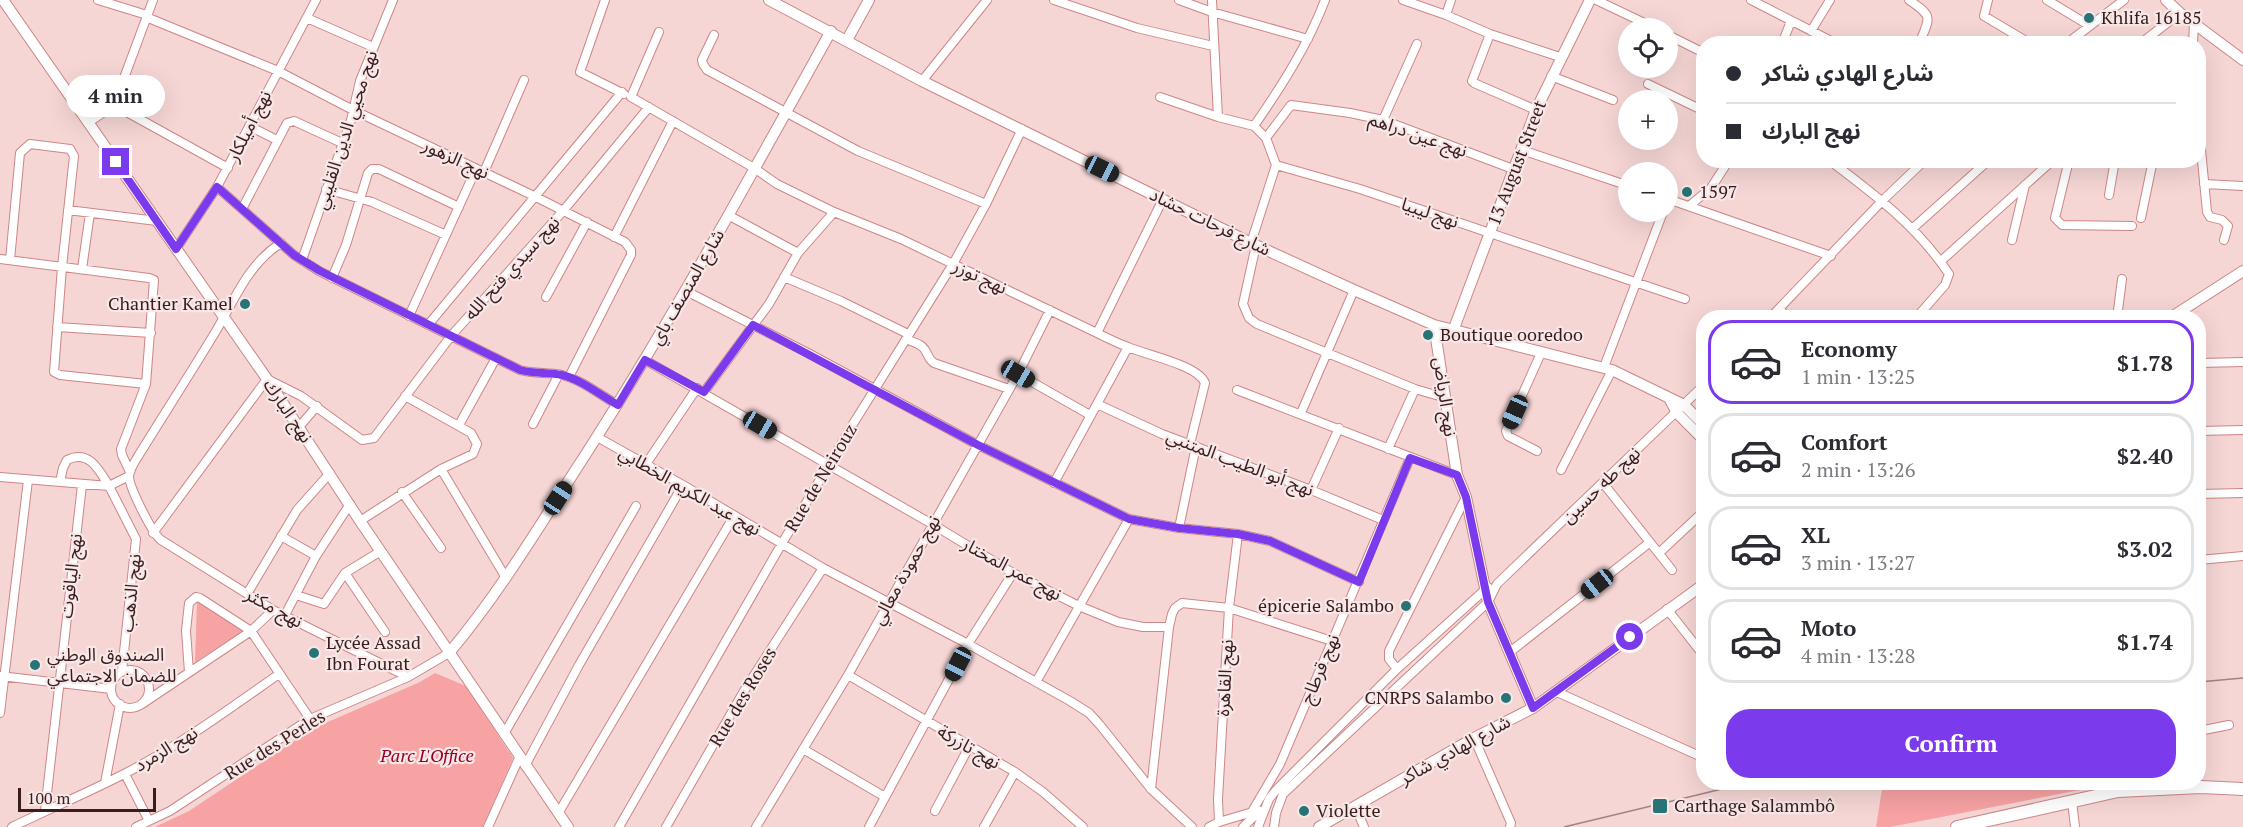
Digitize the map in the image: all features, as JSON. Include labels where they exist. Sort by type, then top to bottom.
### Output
[{"type":"main road","points":[[2206,788],[2243,789]]},
{"type":"main road","points":[[1958,827],[2127,790]]},
{"type":"street","name":"نهج البارك","points":[[3,0],[267,379],[360,521],[568,827]]},
{"type":"street","name":"نهج الزهور","points":[[98,0],[146,16],[278,71],[353,110],[587,222],[629,246],[631,255],[569,377]]},
{"type":"street","points":[[88,123],[114,105],[153,0]]},
{"type":"street","name":"نهج أميلكار","points":[[176,249],[228,168],[316,0]]},
{"type":"street","name":"نهج محيي الدين القليبي","points":[[302,260],[353,110],[356,94],[393,0]]},
{"type":"street","name":"نهج توزر","points":[[604,0],[580,72],[632,97],[754,168],[777,184],[834,212],[953,264],[1128,348],[1187,368],[1202,377],[1205,383],[1193,445]]},
{"type":"street","name":"شارع فرحات حشاد","points":[[769,0],[922,81],[1254,244],[1354,290],[1453,331],[1608,369],[1669,398],[1696,430]]},
{"type":"street","points":[[847,40],[869,0]]},
{"type":"street","points":[[922,81],[987,0]]},
{"type":"street","points":[[1054,0],[1137,28],[1213,46]]},
{"type":"street","points":[[1179,0],[1212,12],[1308,39]]},
{"type":"street","points":[[1212,0],[1218,117]]},
{"type":"street","points":[[1254,126],[1272,102],[1308,39],[1325,0]]},
{"type":"street","points":[[1404,0],[1490,34],[1560,57]]},
{"type":"street","points":[[1446,15],[1451,0]]},
{"type":"street","name":"13 August Street","points":[[1453,331],[1536,110],[1560,57],[1590,0]]},
{"type":"street","points":[[1596,0],[1634,18]]},
{"type":"street","points":[[1751,0],[1821,36]]},
{"type":"street","points":[[1811,31],[1830,0]]},
{"type":"street","points":[[1909,0],[1925,11],[1928,16],[1922,36]]},
{"type":"street","points":[[1988,0],[1984,16],[2018,36]]},
{"type":"street","points":[[2047,0],[2090,26]]},
{"type":"street","points":[[2077,36],[2124,0]]},
{"type":"street","points":[[2166,0],[2243,60]]},
{"type":"street","points":[[2150,36],[2180,13]]},
{"type":"street","points":[[307,18],[373,47]]},
{"type":"street","points":[[1785,36],[1791,21]]},
{"type":"street","points":[[2193,36],[2194,23]]},
{"type":"street","name":"شارع المنصف باي","points":[[449,653],[473,625],[506,578],[618,405],[686,291],[831,31]]},
{"type":"street","points":[[632,97],[659,32]]},
{"type":"street","points":[[1490,34],[1472,81],[1474,84],[1536,110]]},
{"type":"street","points":[[714,35],[702,60],[705,68],[858,151],[986,204]]},
{"type":"street","points":[[1678,40],[1696,49]]},
{"type":"street","points":[[1383,120],[1417,44]]},
{"type":"street","points":[[1551,76],[1613,100]]},
{"type":"street","points":[[409,316],[459,207],[480,170],[524,80]]},
{"type":"street","points":[[1648,84],[1696,107]]},
{"type":"street","points":[[428,325],[622,92]]},
{"type":"street","points":[[1160,97],[1218,117],[1254,126],[1266,138],[1276,165],[1254,244],[1243,304],[1249,318],[1257,324],[1326,353],[1415,389],[1446,398]]},
{"type":"street","name":"نهج عين دراهم","points":[[1272,102],[1383,120],[1513,169]]},
{"type":"street","points":[[114,105],[228,168]]},
{"type":"street","points":[[1266,138],[1291,105]]},
{"type":"street","name":"نهج سيدي فتح الله","points":[[317,406],[362,440],[372,440],[451,336],[563,211],[649,107]]},
{"type":"street","points":[[242,209],[285,125],[294,121],[342,143]]},
{"type":"street","points":[[614,237],[673,121]]},
{"type":"street","points":[[249,126],[277,140]]},
{"type":"street","name":"Rue de Neirouz","points":[[619,827],[781,545],[953,264],[986,204],[1022,129]]},
{"type":"street","points":[[10,260],[20,153],[30,144],[69,148],[74,156],[54,370],[55,373],[146,384]]},
{"type":"street","points":[[1522,150],[1618,182]]},
{"type":"street","name":"نهج ليبيا","points":[[1276,165],[1360,189],[1685,299]]},
{"type":"street","points":[[332,278],[346,245],[368,173],[375,168],[459,207]]},
{"type":"street","points":[[1689,206],[1718,179],[1724,168]]},
{"type":"street","points":[[1840,168],[1883,200],[1941,261],[1949,274],[1948,280],[1923,310]]},
{"type":"street","points":[[1779,309],[1917,168]]},
{"type":"street","points":[[1912,229],[1980,168]]},
{"type":"street","points":[[1941,261],[2044,168]]},
{"type":"street","points":[[2067,168],[2055,218],[2057,222],[2062,225],[2132,226]]},
{"type":"street","points":[[2109,195],[2114,168]]},
{"type":"street","points":[[2140,218],[2151,168]]},
{"type":"street","points":[[2203,168],[2210,217],[2222,220],[2228,226],[2224,240]]},
{"type":"street","points":[[2012,240],[2025,184]]},
{"type":"street","points":[[2204,184],[2243,186]]},
{"type":"street","points":[[217,187],[302,260],[332,278],[496,358],[531,373],[559,374],[569,377],[618,405]]},
{"type":"street","points":[[327,189],[387,208],[446,236]]},
{"type":"street","points":[[1097,333],[1163,199]]},
{"type":"street","points":[[1678,202],[1831,256]]},
{"type":"street","points":[[68,210],[157,221]]},
{"type":"street","points":[[646,464],[769,304],[798,253],[834,212]]},
{"type":"street","points":[[82,269],[90,213]]},
{"type":"street","points":[[728,216],[798,253]]},
{"type":"street","points":[[546,297],[587,222]]},
{"type":"street","points":[[1561,470],[1608,369],[1659,222]]},
{"type":"street","points":[[0,477],[110,486],[130,474],[137,458],[257,263],[281,243]]},
{"type":"street","points":[[0,259],[154,280],[146,384],[122,447],[122,455],[151,529]]},
{"type":"street","points":[[2182,310],[2243,271]]},
{"type":"street","points":[[784,277],[841,301],[907,337],[926,350],[930,360],[934,363],[1010,389]]},
{"type":"street","points":[[2118,310],[2122,279]]},
{"type":"street","points":[[1301,413],[1354,290]]},
{"type":"street","points":[[686,291],[978,445],[1129,519],[1179,528],[1238,534],[1270,541],[1359,582]]},
{"type":"street","name":"نهج حمودة معالي","points":[[756,827],[848,675],[1010,389],[1050,310]]},
{"type":"street","name":"نهج الرياض","points":[[1434,325],[1457,475],[1466,497],[1488,602],[1533,708]]},
{"type":"street","points":[[57,327],[151,333]]},
{"type":"street","points":[[1054,483],[1128,348]]},
{"type":"street","points":[[1537,451],[1508,436],[1506,431],[1541,353]]},
{"type":"street","points":[[459,425],[496,358]]},
{"type":"street","name":"نهج عمر المختار","points":[[645,360],[701,390],[1013,573],[1079,606],[1118,622],[1143,627],[1169,627]]},
{"type":"street","points":[[2206,363],[2243,362]]},
{"type":"street","points":[[533,424],[559,374]]},
{"type":"street","points":[[1018,374],[1090,415]]},
{"type":"street","points":[[135,535],[151,529],[267,379],[317,406],[299,427]]},
{"type":"street","points":[[1388,449],[1415,389]]},
{"type":"street","points":[[1237,390],[1457,475]]},
{"type":"street","name":"نهج طه حسين","points":[[1280,791],[1488,602],[1497,584],[1696,393]]},
{"type":"street","points":[[360,521],[441,468],[473,454],[477,444],[471,433],[459,425],[405,396]]},
{"type":"street","name":"نهج أبو الطيب المتنبي","points":[[1096,404],[1383,520]]},
{"type":"street","name":"شارع فرحات حشاد","points":[[1680,409],[1696,420]]},
{"type":"street","points":[[1311,490],[1339,428]]},
{"type":"street","points":[[2206,431],[2243,430]]},
{"type":"street","name":"نهج عبد الكريم الخطابي","points":[[597,438],[683,485],[781,545],[968,644],[1089,713],[1151,789],[1192,827]]},
{"type":"street","points":[[1179,528],[1193,445]]},
{"type":"street","name":"نهج الذهب","points":[[60,482],[67,460],[80,456],[92,461],[110,486],[135,535],[136,548],[122,671]]},
{"type":"street","name":"نهج قرطاج","points":[[1259,811],[1359,582],[1410,458]]},
{"type":"street","points":[[441,468],[506,578]]},
{"type":"street","points":[[247,594],[302,503],[330,473]]},
{"type":"street","points":[[0,713],[2,676],[28,480]]},
{"type":"street","points":[[1603,483],[1672,570]]},
{"type":"street","name":"نهج الياقوت","points":[[45,811],[82,484]]},
{"type":"street","points":[[488,827],[522,762],[683,485]]},
{"type":"street","points":[[402,492],[441,548]]},
{"type":"street","points":[[2206,494],[2243,493]]},
{"type":"street","points":[[1397,669],[1389,659],[1389,651],[1466,497]]},
{"type":"street","points":[[285,615],[316,556],[350,504]]},
{"type":"street","points":[[504,734],[636,506]]},
{"type":"street","points":[[559,812],[734,516]]},
{"type":"street","points":[[1659,553],[1696,518]]},
{"type":"street","points":[[1036,682],[1129,519]]},
{"type":"street","name":"نهج مكثر","points":[[151,529],[161,540],[273,610],[408,677]]},
{"type":"street","name":"نهج القاهرة","points":[[1219,822],[1218,799],[1229,608],[1238,534]]},
{"type":"street","points":[[281,536],[316,556]]},
{"type":"street","points":[[1510,652],[1649,543]]},
{"type":"street","points":[[296,595],[324,604],[345,573],[381,551]]},
{"type":"street","points":[[2206,559],[2243,556]]},
{"type":"street","name":"Rue des Roses","points":[[666,827],[744,691],[823,568]]},
{"type":"street","points":[[345,573],[384,632]]},
{"type":"street","points":[[869,827],[968,644],[1013,573]]},
{"type":"street","name":"نهج طه حسين","points":[[1280,791],[1397,669],[1485,588],[1497,584]]},
{"type":"street","name":"شارع الهادي شاكر","points":[[1319,827],[1474,738],[1533,708],[1696,589]]},
{"type":"street","points":[[189,672],[186,631],[189,603],[192,599],[200,598],[251,630],[310,719]]},
{"type":"street","points":[[1151,789],[1169,627],[1175,608],[1182,603],[1229,608],[1332,641]]},
{"type":"street","points":[[1667,609],[1696,646]]},
{"type":"street","points":[[142,704],[148,695],[149,684],[143,674],[133,670],[122,671],[114,679],[111,689],[114,698],[120,704],[134,708],[142,704],[251,630],[273,610]]},
{"type":"street","name":"Rue des Perles","points":[[136,827],[179,806],[310,719],[408,677],[449,653]]},
{"type":"street","name":"نهج الزمرد","points":[[12,827],[124,774],[194,733],[279,674]]},
{"type":"street","name":"نهج تازركة","points":[[848,675],[1014,772],[1043,792],[1083,827]]},
{"type":"street","points":[[2,676],[111,689]]},
{"type":"street","points":[[1557,692],[1696,754]]},
{"type":"street","points":[[105,783],[120,704]]},
{"type":"street","points":[[2206,730],[2229,725]]},
{"type":"street","points":[[1474,738],[1511,823],[1510,827]]},
{"type":"street","points":[[935,811],[969,747]]},
{"type":"street","points":[[802,749],[885,797]]},
{"type":"street","points":[[984,827],[1014,772]]},
{"type":"street","points":[[124,774],[149,821]]},
{"type":"street","points":[[1243,827],[1269,799],[1280,791]]},
{"type":"street","points":[[1274,827],[1280,791]]},
{"type":"street","points":[[2072,801],[2075,827]]},
{"type":"street","points":[[1355,806],[1364,827]]},
{"type":"street","points":[[1258,827],[1259,811]]},
{"type":"street","points":[[1209,827],[1259,811],[1276,813]]},
{"type":"green space","points":[[197,600],[244,630],[195,662]]},
{"type":"green space","name":"Parc L'Office","points":[[435,673],[466,686],[513,758],[483,827],[155,827],[189,811],[314,728],[420,682]]},
{"type":"green space","points":[[1882,790],[2080,790],[1890,827],[1876,827]]},
{"type":"tram line","points":[[2206,681],[2243,678]]},
{"type":"tram line","points":[[1564,827],[1718,790]]},
{"type":"place","name":"Khlifa 16185","points":[[2089,18]]},
{"type":"place","name":"1597","points":[[1687,192]]},
{"type":"place","name":"Chantier Kamel","points":[[245,304]]},
{"type":"place","name":"Boutique ooredoo","points":[[1428,335]]},
{"type":"place","name":"épicerie Salambo","points":[[1406,606]]},
{"type":"place","name":"Lycée Assad Ibn Fourat","points":[[314,653]]},
{"type":"place","name":"الصندوق الوطني للضمان الاجتماعي","points":[[35,665]]},
{"type":"place","name":"CNRPS Salambo","points":[[1506,698]]},
{"type":"place","name":"Carthage Salammbô","points":[[1660,806]]},
{"type":"place","name":"Violette","points":[[1304,811]]},
{"type":"route","points":[[116,162],[176,249],[217,187],[294,255],[310,266],[520,370],[569,377],[618,405],[645,360],[704,392],[753,325],[978,445],[1129,519],[1179,528],[1238,534],[1270,541],[1359,582],[1410,458],[1457,475],[1466,497],[1488,602],[1533,708],[1630,637]]}]
